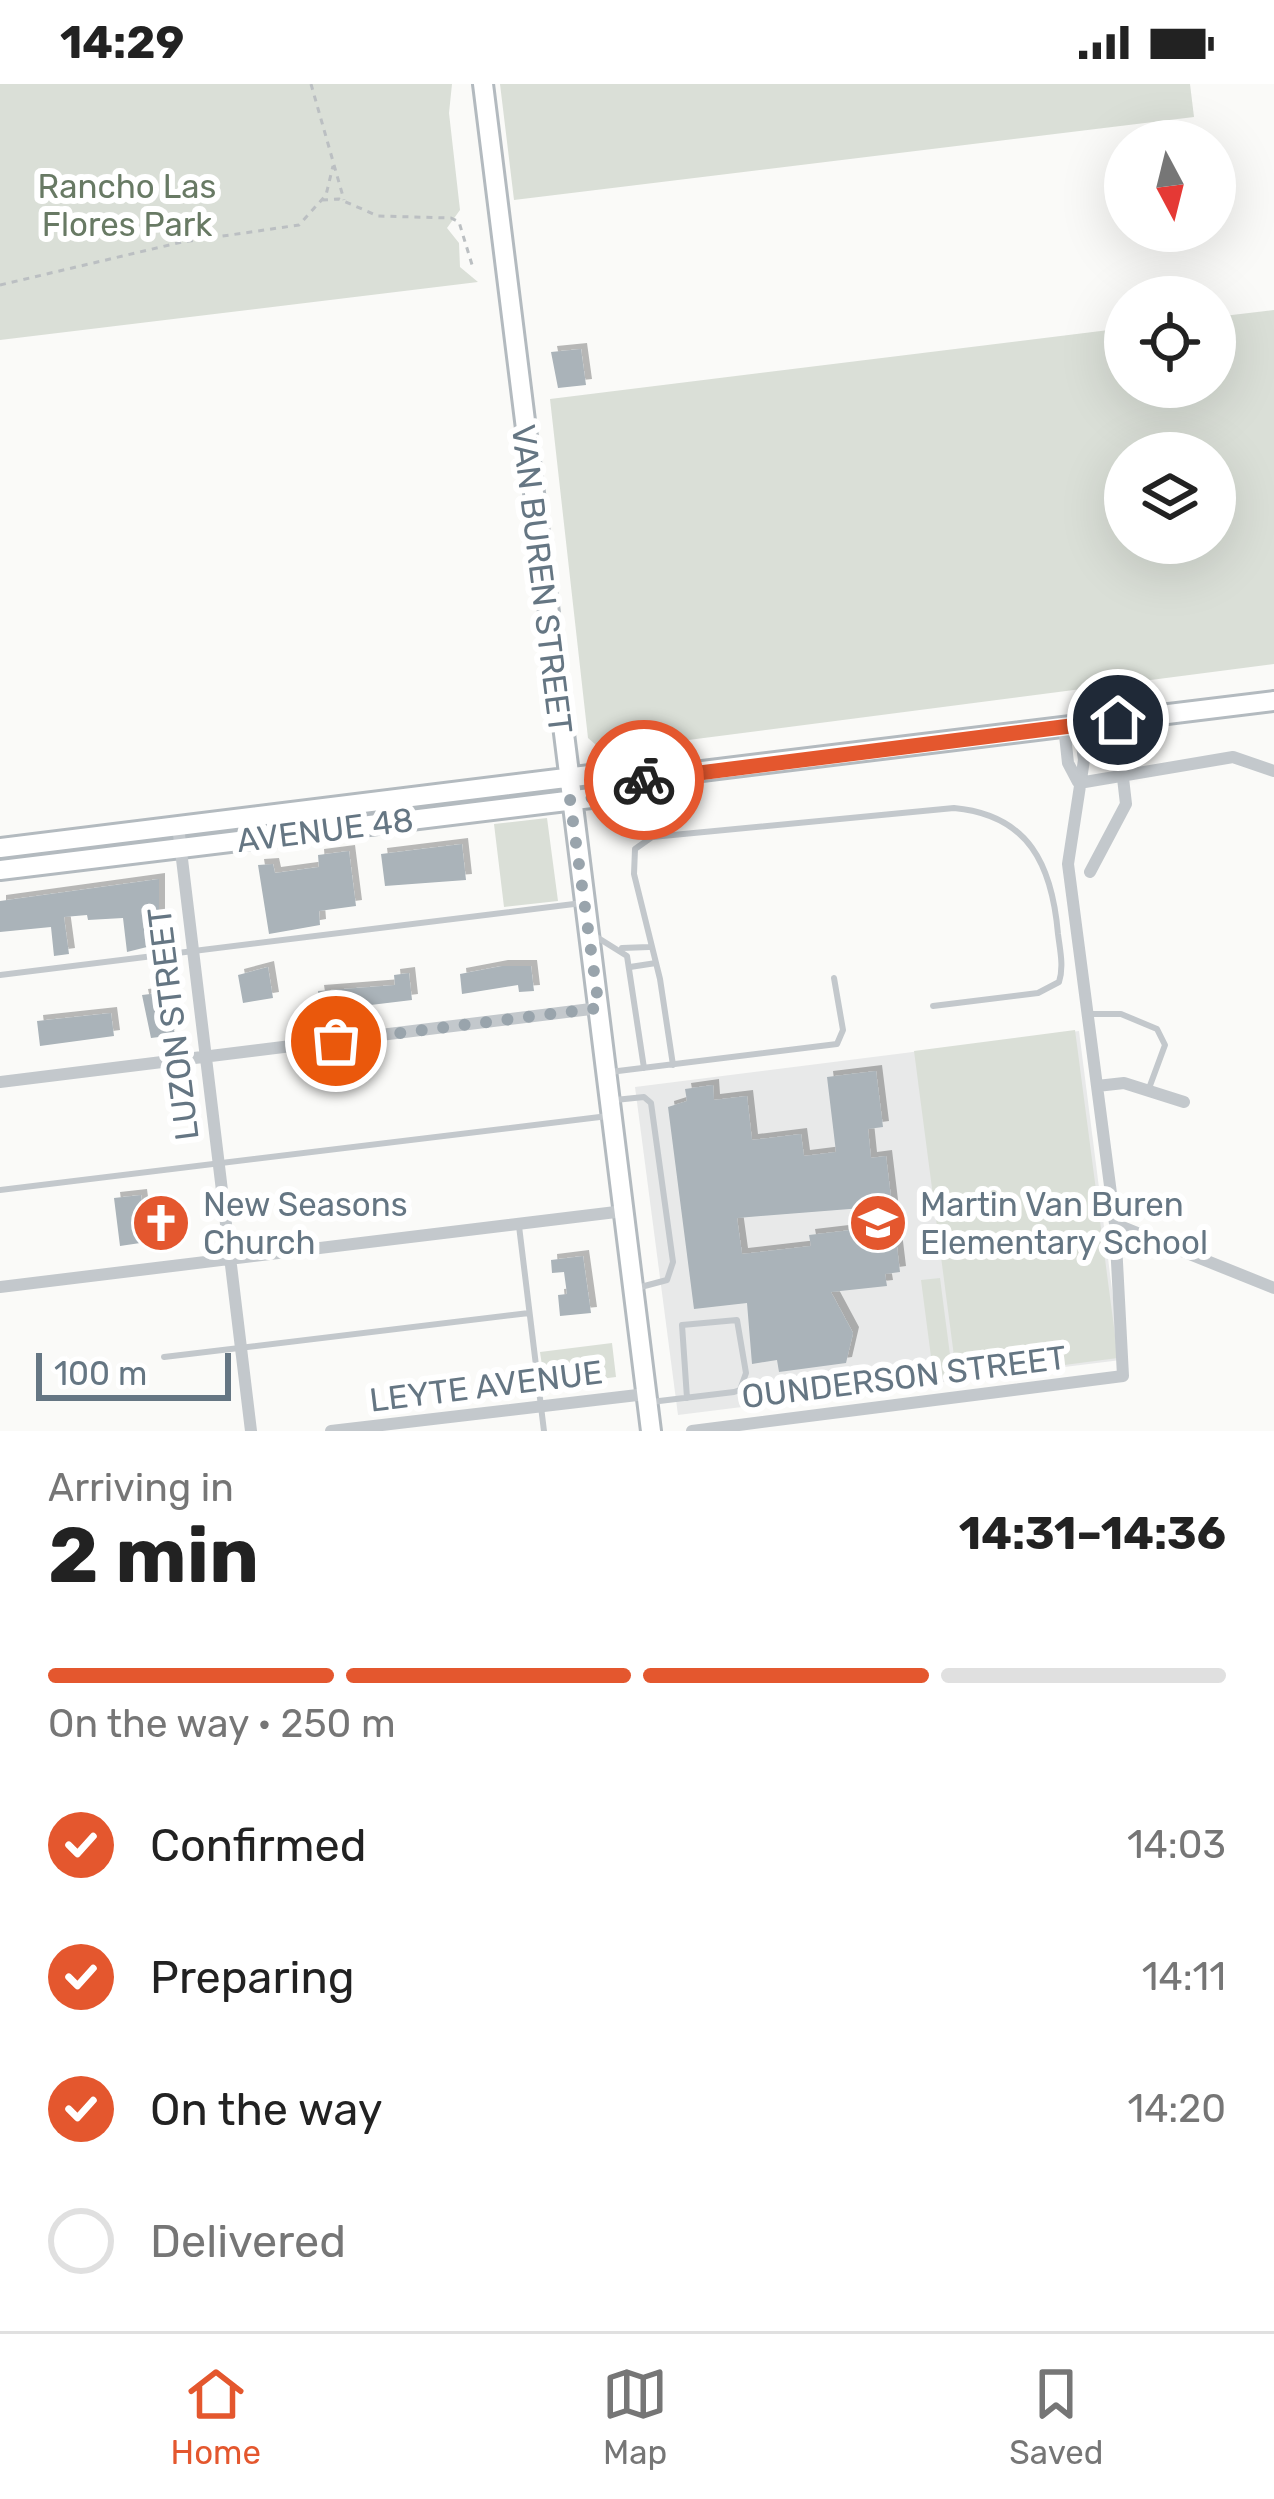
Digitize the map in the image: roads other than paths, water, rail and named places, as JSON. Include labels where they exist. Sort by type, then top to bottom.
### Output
[{"type":"main road","name":"VAN BUREN STREET","points":[[483,84],[651,1431]]},
{"type":"main road","name":"AVENUE 48","points":[[0,848],[622,771],[645,778],[1274,701]]},
{"type":"main road","name":"AVENUE 48","points":[[0,870],[625,794],[645,778]]},
{"type":"street","points":[[1071,726],[1084,760],[1068,864],[1115,1224],[1274,1288]]},
{"type":"street","points":[[1078,783],[1234,757],[1274,771]]},
{"type":"street","points":[[1090,872],[1126,804],[1123,778]]},
{"type":"street","name":"LUZON STREET","points":[[178,826],[202,1057],[251,1431]]},
{"type":"street","points":[[0,1082],[599,1008]]},
{"type":"street","points":[[1097,1086],[1124,1083],[1184,1102]]},
{"type":"street","points":[[0,1288],[623,1211]]},
{"type":"street","name":"OUNDERSON STREET","points":[[692,1431],[790,1425],[1123,1376],[1115,1224]]},
{"type":"street","name":"LEYTE AVENUE","points":[[332,1431],[646,1398]]},
{"type":"lane","points":[[673,1065],[633,860],[635,849],[652,837],[910,812],[982,811],[1019,834],[1047,872],[1062,973],[1048,990],[933,1006]]},
{"type":"lane","points":[[0,975],[586,903]]},
{"type":"lane","points":[[590,934],[620,948],[649,946]]},
{"type":"lane","points":[[620,948],[630,967],[644,1068]]},
{"type":"lane","points":[[630,967],[656,963]]},
{"type":"lane","points":[[607,1073],[836,1044],[843,1030],[834,978]]},
{"type":"lane","points":[[1088,1014],[1121,1014],[1157,1029],[1165,1045],[1148,1090]]},
{"type":"lane","points":[[0,1190],[611,1108],[644,1097],[652,1103],[668,1221],[670,1275],[660,1284],[633,1289]]},
{"type":"lane","points":[[518,1224],[544,1431]]},
{"type":"lane","points":[[164,1358],[530,1313]]},
{"type":"lane","points":[[646,1398],[688,1397],[743,1386],[740,1323],[732,1318],[686,1323],[680,1329],[688,1397]]},
{"type":"place","name":"New Seasons Church","points":[[161,1223]]},
{"type":"place","name":"Martin Van Buren Elementary School","points":[[878,1223]]},
{"type":"park label","name":"Rancho Las Flores Park","points":[[127,205]]}]
